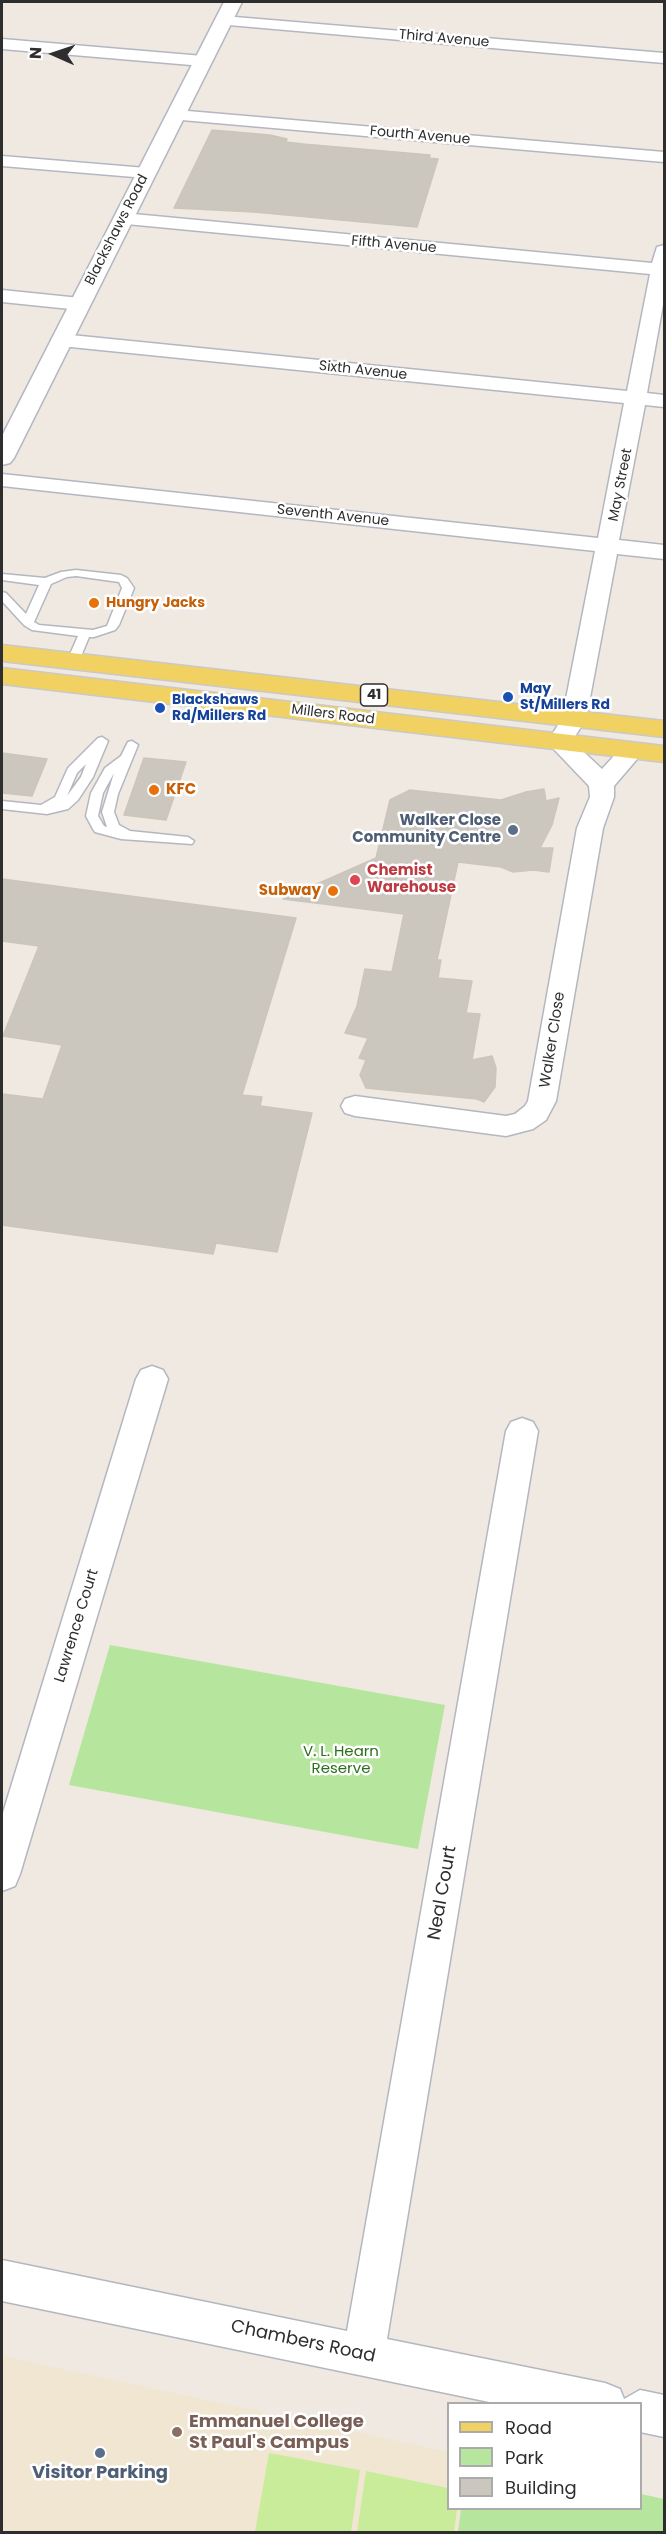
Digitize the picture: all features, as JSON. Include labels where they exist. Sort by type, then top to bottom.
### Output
[{"type":"main road","name":"Blackshaws Road","points":[[2,457],[233,2]]},
{"type":"main road","name":"Millers Road","points":[[2,653],[664,729]]},
{"type":"main road","name":"Millers Road","points":[[2,676],[664,754]]},
{"type":"street","name":"Third Avenue","points":[[223,21],[664,58]]},
{"type":"street","points":[[2,44],[203,61]]},
{"type":"street","name":"Fourth Avenue","points":[[176,115],[664,157]]},
{"type":"street","points":[[2,161],[146,174]]},
{"type":"street","name":"Fifth Avenue","points":[[123,219],[663,264]]},
{"type":"street","name":"May Street","points":[[574,719],[663,264]]},
{"type":"street","points":[[2,296],[80,304]]},
{"type":"street","name":"Sixth Avenue","points":[[61,340],[664,401]]},
{"type":"street","name":"Seventh Avenue","points":[[2,480],[664,552]]},
{"type":"street","points":[[574,719],[572,743],[601,785],[632,751]]},
{"type":"street","name":"Walker Close","points":[[355,1106],[506,1126],[523,1122],[536,1113],[542,1101],[590,828],[602,796],[601,785]]},
{"type":"street","name":"Lawrence Court","points":[[2,1874],[152,1379]]},
{"type":"street","name":"Neal Court","points":[[363,2354],[522,1431]]},
{"type":"street","name":"Chambers Road","points":[[2,2281],[600,2402]]},
{"type":"street","points":[[642,2411],[664,2416]]},
{"type":"lane","points":[[2,577],[46,582],[65,573],[117,577],[127,584],[128,592],[111,628],[94,634],[36,628],[28,623],[2,595]]},
{"type":"lane","points":[[28,623],[46,582]]},
{"type":"lane","points":[[73,661],[84,634]]},
{"type":"lane","points":[[2,806],[47,810],[64,806],[74,797],[87,777],[102,741]]},
{"type":"lane","points":[[132,745],[112,794],[108,812],[113,826],[127,835],[188,841]]},
{"type":"shaded area","name":"Emmanuel College St Paul's Campus","points":[[2,2356],[447,2452],[447,2510],[642,2510],[642,2494],[664,2499],[664,2532],[2,2532]]},
{"type":"green space","name":"V. L. Hearn Reserve","points":[[110,1645],[445,1705],[418,1849],[69,1785]]},
{"type":"green space","points":[[269,2453],[360,2470],[351,2532],[255,2532]]},
{"type":"green space","points":[[366,2471],[447,2488],[447,2510],[457,2510],[454,2532],[357,2532]]},
{"type":"green space","points":[[642,2494],[664,2499],[664,2532],[458,2532],[461,2510],[642,2510]]},
{"type":"building","points":[[212,130],[270,135],[287,139],[286,142],[303,144],[430,155],[429,158],[438,159],[417,227],[254,212],[174,208]]},
{"type":"building","points":[[2,753],[47,759],[32,796],[2,793]]},
{"type":"building","points":[[144,758],[186,762],[166,820],[124,815]]},
{"type":"building","points":[[544,789],[546,801],[559,798],[552,825],[540,848],[553,848],[549,872],[533,870],[513,872],[501,867],[458,862],[437,960],[441,960],[438,978],[472,981],[466,1013],[480,1014],[472,1060],[492,1056],[496,1068],[495,1087],[484,1102],[477,1099],[366,1088],[360,1075],[366,1060],[359,1058],[368,1038],[345,1033],[357,1006],[365,969],[392,972],[404,914],[283,899],[376,858],[390,800],[410,790],[501,800]]},
{"type":"building","points":[[2,879],[296,918],[242,1095],[262,1097],[260,1106],[312,1113],[277,1252],[216,1243],[213,1254],[2,1225],[2,1094],[43,1099],[62,1045],[3,1036],[39,946],[2,941]]},
{"type":"place","name":"Hungry Jacks","points":[[94,603]]},
{"type":"place","name":"May St/Millers Rd","points":[[508,697]]},
{"type":"place","name":"Blackshaws Rd/Millers Rd","points":[[160,708]]},
{"type":"place","name":"KFC","points":[[154,790]]},
{"type":"place","name":"Walker Close Community Centre","points":[[513,830]]},
{"type":"place","name":"Chemist Warehouse","points":[[355,880]]},
{"type":"place","name":"Subway","points":[[333,891]]},
{"type":"place","name":"Emmanuel College St Paul's Campus","points":[[177,2432]]},
{"type":"place","name":"Visitor Parking","points":[[100,2453]]}]
